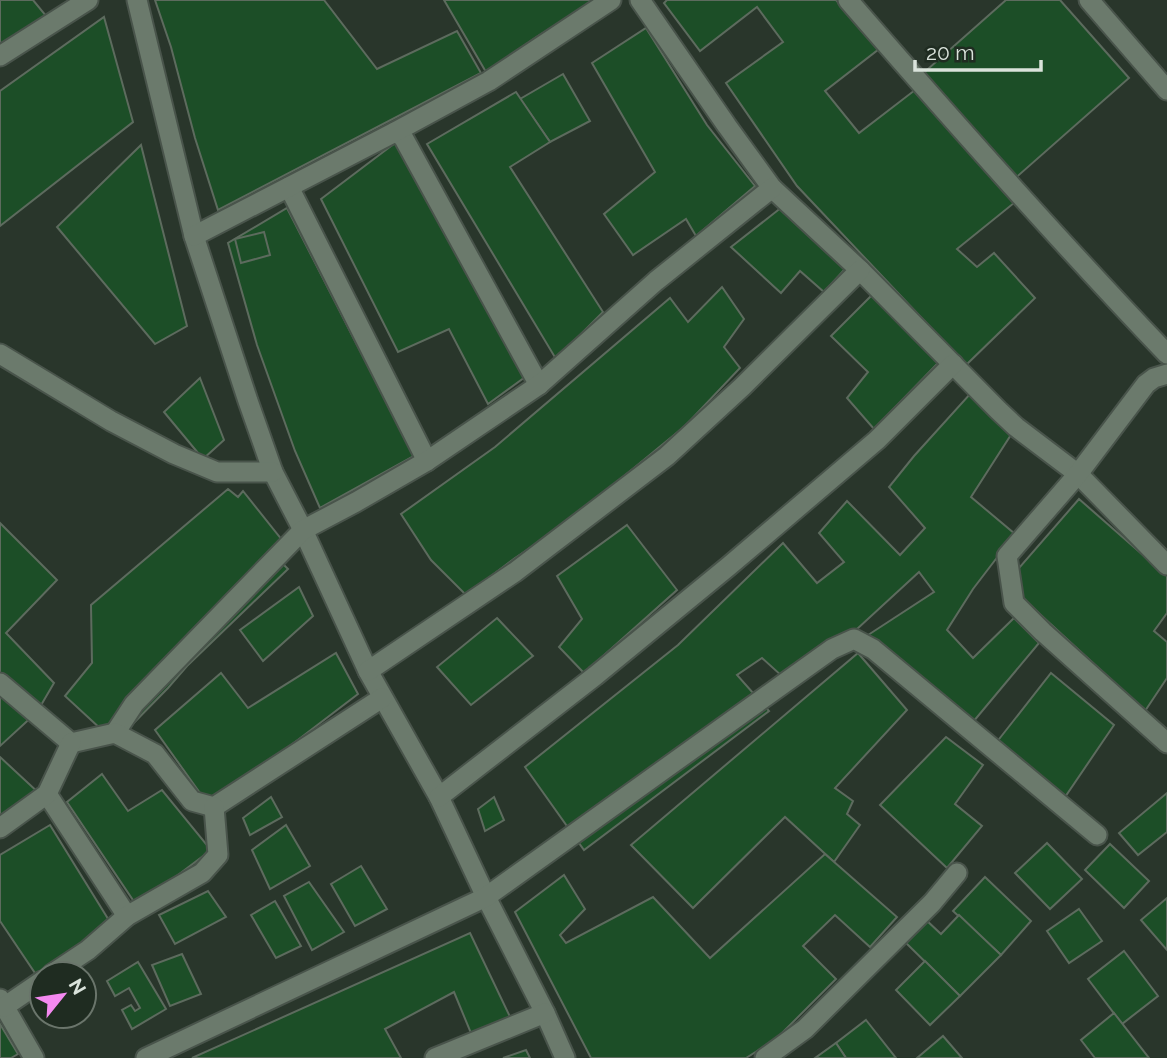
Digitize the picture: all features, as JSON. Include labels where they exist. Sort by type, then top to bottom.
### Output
[{"type":"street","points":[[0,56],[88,0]]},
{"type":"street","points":[[137,0],[194,236],[273,472],[368,671],[439,797],[565,1058]]},
{"type":"street","points":[[194,236],[489,81],[611,0]]},
{"type":"street","points":[[640,0],[726,127],[772,188],[860,270],[1016,426],[1078,474],[1167,565]]},
{"type":"street","points":[[848,0],[1082,265],[1167,354]]},
{"type":"street","points":[[1089,0],[1167,90]]},
{"type":"street","points":[[395,132],[403,137],[539,385]]},
{"type":"street","points":[[289,187],[427,461]]},
{"type":"street","points":[[115,733],[134,704],[303,530],[427,461],[539,385],[656,281],[772,188]]},
{"type":"street","points":[[368,671],[515,572],[667,456],[742,387],[860,270]]},
{"type":"street","points":[[0,354],[111,421],[174,454],[217,472],[273,472]]},
{"type":"street","points":[[439,797],[595,676],[729,566],[877,440],[953,364]]},
{"type":"street","points":[[1167,374],[1154,377],[1146,384],[1078,474],[1007,556],[1014,603],[1167,743]]},
{"type":"street","points":[[146,1058],[485,897],[832,649],[854,639],[873,649],[1097,835]]},
{"type":"street","points":[[0,683],[71,743]]},
{"type":"street","points":[[71,743],[115,733],[155,754],[192,801],[214,807],[382,698]]},
{"type":"street","points":[[0,828],[47,794],[71,743]]},
{"type":"street","points":[[47,794],[127,916]]},
{"type":"street","points":[[73,960],[127,916],[202,873],[218,855],[214,807]]},
{"type":"street","points":[[765,1058],[805,1029],[932,904],[957,873]]},
{"type":"street","points":[[28,989],[2,1003],[34,1058]]},
{"type":"street","points":[[435,1058],[545,1013]]},
{"type":"building","points":[[0,0],[33,0],[47,17],[0,51]]},
{"type":"building","points":[[155,0],[324,0],[377,69],[457,31],[481,73],[218,210]]},
{"type":"building","points":[[444,0],[597,0],[486,72]]},
{"type":"building","points":[[667,0],[836,0],[879,49],[825,91],[859,133],[915,90],[1014,203],[957,249],[977,267],[994,253],[1035,298],[966,365],[797,186],[726,83],[783,42],[757,7],[700,51],[664,3]]},
{"type":"building","points":[[1006,0],[1060,0],[1129,78],[1012,181],[920,76]]},
{"type":"building","points":[[104,17],[133,122],[0,226],[0,91]]},
{"type":"building","points":[[646,28],[707,125],[755,186],[696,236],[686,219],[633,255],[604,214],[655,172],[592,63]]},
{"type":"building","points":[[563,74],[590,121],[550,142],[520,99]]},
{"type":"building","points":[[516,92],[550,142],[510,167],[603,312],[556,359],[427,144]]},
{"type":"building","points":[[403,137],[532,372],[488,404],[449,329],[398,352],[321,199]]},
{"type":"building","points":[[141,145],[187,326],[155,344],[57,227]]},
{"type":"building","points":[[782,207],[845,269],[824,292],[800,271],[781,293],[731,247]]},
{"type":"building","points":[[287,208],[414,456],[320,508],[295,451],[257,345],[228,243]]},
{"type":"building","points":[[264,232],[270,255],[241,263],[235,239]]},
{"type":"building","points":[[722,287],[744,319],[724,347],[740,368],[685,426],[567,523],[466,595],[431,560],[401,514],[495,447],[670,298],[688,322]]},
{"type":"building","points":[[873,294],[939,362],[874,429],[847,398],[868,372],[831,336]]},
{"type":"building","points":[[200,378],[224,440],[203,459],[164,412]]},
{"type":"building","points":[[970,394],[1016,427],[971,497],[1015,534],[973,589],[947,630],[973,658],[1014,618],[1039,643],[968,728],[865,637],[934,592],[919,572],[794,687],[762,658],[737,675],[769,711],[584,850],[525,767],[678,645],[783,543],[817,583],[844,562],[819,533],[847,501],[900,555],[925,528],[889,487]]},
{"type":"building","points":[[228,489],[238,497],[243,491],[282,540],[272,553],[288,569],[187,666],[115,742],[65,696],[92,663],[91,605]]},
{"type":"building","points":[[1079,499],[1167,576],[1167,613],[1154,631],[1167,642],[1167,678],[1145,711],[1006,583]]},
{"type":"building","points":[[0,523],[57,580],[6,633],[54,683],[37,712],[0,746]]},
{"type":"building","points":[[627,525],[677,590],[584,673],[559,647],[582,619],[557,576]]},
{"type":"building","points":[[299,587],[313,616],[263,661],[240,630]]},
{"type":"building","points":[[497,618],[533,656],[471,705],[437,667]]},
{"type":"building","points":[[336,653],[358,694],[210,807],[155,730],[221,673],[248,708]]},
{"type":"building","points":[[858,653],[907,710],[835,788],[853,801],[847,814],[860,825],[834,862],[785,817],[693,908],[631,845]]},
{"type":"building","points":[[1051,673],[1114,725],[1063,800],[996,743]]},
{"type":"building","points":[[946,737],[983,765],[955,804],[982,826],[947,868],[880,805]]},
{"type":"building","points":[[0,757],[41,795],[0,833]]},
{"type":"building","points":[[102,774],[128,811],[162,790],[211,850],[137,906],[67,802]]},
{"type":"building","points":[[1167,793],[1167,832],[1138,855],[1119,833]]},
{"type":"building","points":[[271,797],[282,817],[250,835],[243,818]]},
{"type":"building","points":[[494,797],[504,820],[485,831],[478,809]]},
{"type":"building","points":[[50,825],[110,922],[59,960],[28,960],[28,963],[0,921],[0,855]]},
{"type":"building","points":[[286,825],[310,866],[270,889],[252,850]]},
{"type":"building","points":[[1047,843],[1082,879],[1050,909],[1015,873]]},
{"type":"building","points":[[1110,844],[1149,881],[1124,908],[1085,870]]},
{"type":"building","points":[[825,854],[897,917],[870,947],[835,915],[803,946],[836,979],[776,1039],[746,1058],[591,1058],[515,912],[564,875],[585,909],[560,935],[566,943],[653,897],[710,958]]},
{"type":"building","points":[[361,866],[387,909],[355,926],[331,884]]},
{"type":"building","points":[[985,877],[1031,921],[1001,955],[953,911]]},
{"type":"building","points":[[309,882],[344,932],[312,950],[284,896]]},
{"type":"building","points":[[208,891],[226,917],[175,944],[159,915]]},
{"type":"building","points":[[1167,898],[1167,950],[1141,920]]},
{"type":"building","points":[[275,901],[301,946],[276,958],[251,915]]},
{"type":"building","points":[[1079,909],[1102,941],[1069,963],[1047,931]]},
{"type":"building","points":[[959,915],[1001,955],[960,996],[904,941],[925,919],[941,934]]},
{"type":"building","points":[[470,933],[512,1021],[473,1038],[454,992],[385,1029],[401,1058],[192,1058]]},
{"type":"building","points":[[1124,951],[1158,996],[1122,1024],[1088,979]]},
{"type":"building","points":[[182,954],[201,994],[170,1006],[152,965]]},
{"type":"building","points":[[925,961],[960,996],[930,1025],[896,990]]},
{"type":"building","points":[[138,962],[166,1009],[132,1029],[122,1010],[131,1005],[135,1011],[140,1008],[129,988],[115,996],[107,981]]},
{"type":"building","points":[[1114,1013],[1149,1058],[1095,1058],[1081,1040]]},
{"type":"building","points":[[866,1020],[896,1058],[846,1058],[836,1043]]},
{"type":"building","points":[[0,1024],[18,1054],[11,1058],[0,1058]]},
{"type":"building","points":[[943,1036],[962,1058],[917,1058]]},
{"type":"building","points":[[836,1043],[846,1058],[815,1058]]},
{"type":"building","points":[[526,1050],[530,1058],[503,1058]]}]
